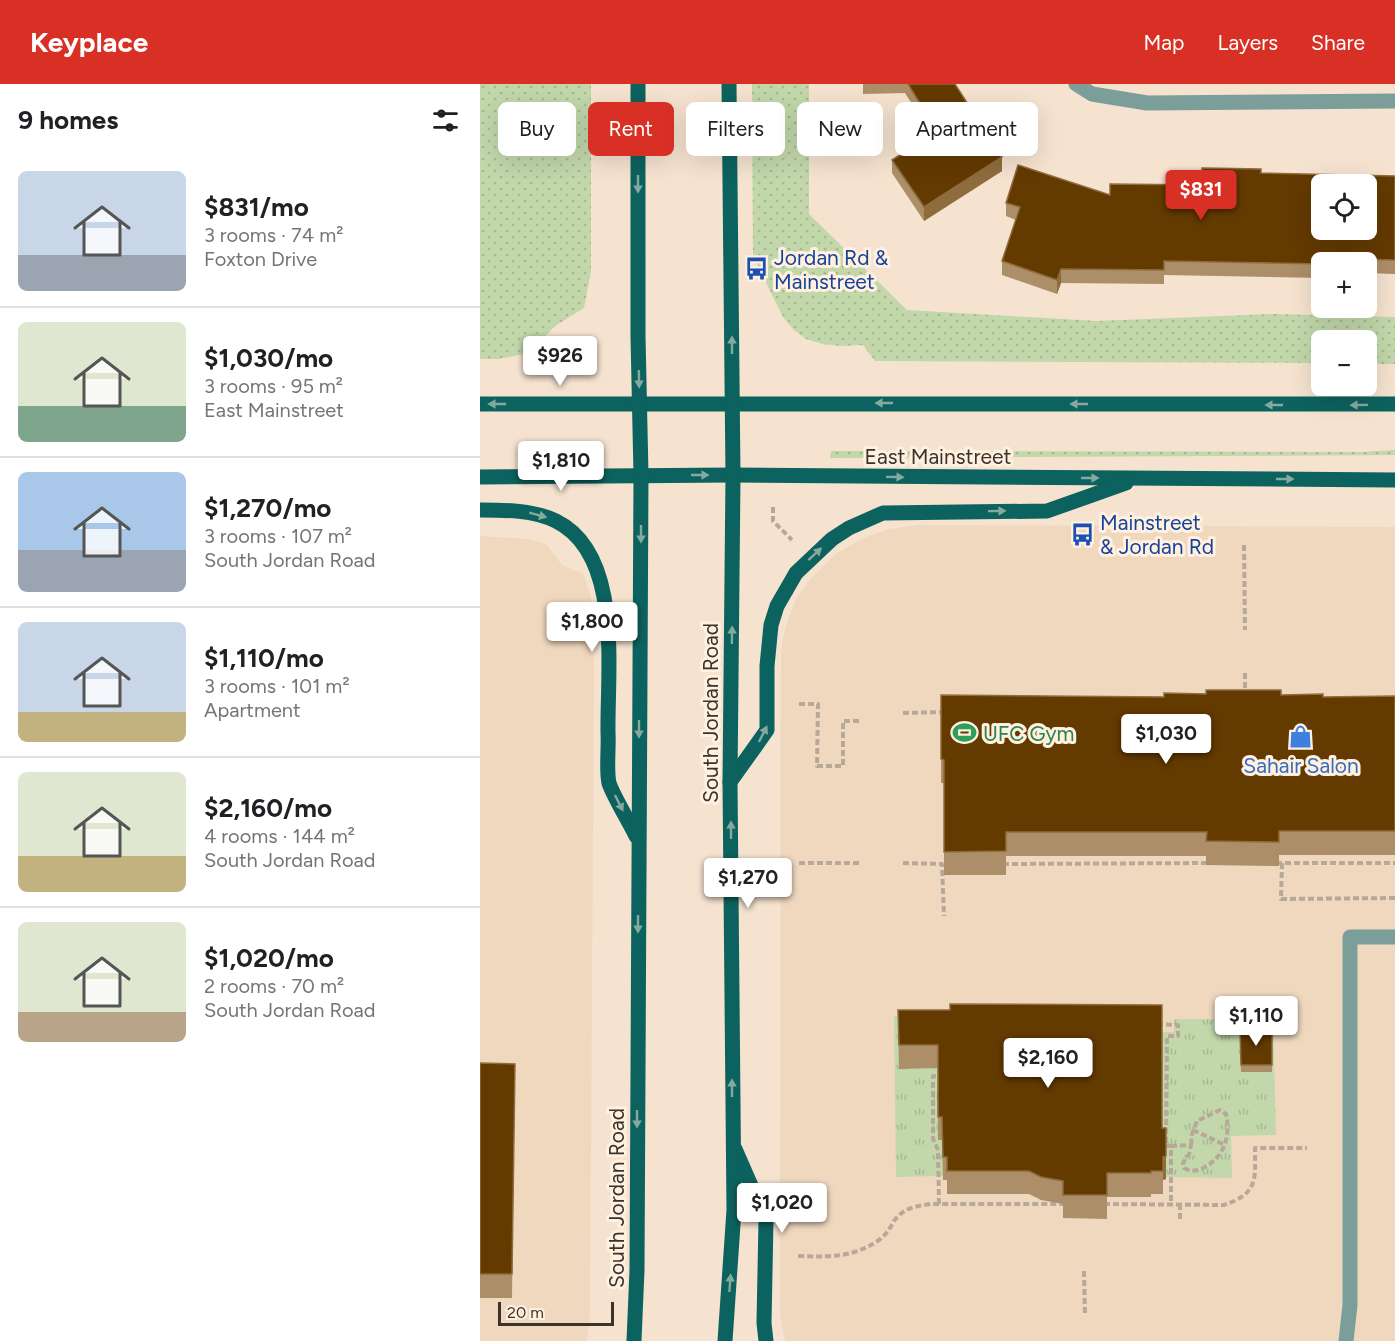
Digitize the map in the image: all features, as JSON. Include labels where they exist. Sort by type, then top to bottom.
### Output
[{"type":"main road","name":"South Jordan Road","points":[[634,1341],[637,1270],[641,475],[638,84]]},
{"type":"main road","name":"South Jordan Road","points":[[725,1341],[733,1242],[730,782],[733,475],[729,84]]},
{"type":"main road","points":[[480,404],[1395,404]]},
{"type":"main road","name":"East Mainstreet","points":[[480,477],[733,475],[1395,480]]},
{"type":"main road","points":[[730,782],[767,730],[767,666],[771,625],[777,606],[796,573],[832,539],[857,524],[883,513],[1047,511],[1138,478]]},
{"type":"main road","points":[[480,510],[520,511],[541,515],[570,530],[587,549],[600,577],[606,604],[609,783],[639,840]]},
{"type":"main road","points":[[732,1143],[766,1220],[764,1323],[766,1341]]},
{"type":"street","points":[[1076,84],[1092,94],[1147,103],[1395,100]]},
{"type":"street","points":[[1346,1341],[1350,1305],[1350,937],[1395,937]]},
{"type":"path","points":[[773,507],[773,521]]},
{"type":"path","points":[[765,521],[773,521],[800,547]]},
{"type":"path","points":[[1244,545],[1245,630]]},
{"type":"path","points":[[1245,673],[1245,701]]},
{"type":"path","points":[[799,704],[818,704],[817,766],[843,766],[843,721],[861,721]]},
{"type":"path","points":[[945,712],[945,724]]},
{"type":"path","points":[[903,713],[957,712]]},
{"type":"path","points":[[799,863],[860,863]]},
{"type":"path","points":[[903,863],[944,864],[944,916]]},
{"type":"path","points":[[995,864],[1222,863]]},
{"type":"path","points":[[1270,863],[1395,863]]},
{"type":"path","points":[[1282,863],[1281,899],[1395,898]]},
{"type":"path","points":[[1151,1024],[1179,1025],[1179,1036],[1167,1036],[1166,1146],[1191,1145]]},
{"type":"path","points":[[939,1204],[938,1150],[933,1139],[933,1076],[945,1076]]},
{"type":"path","points":[[1220,1110],[1227,1117],[1228,1136],[1216,1159],[1192,1171],[1184,1168],[1183,1165],[1191,1145],[1193,1130],[1199,1119],[1220,1110]]},
{"type":"path","points":[[1193,1130],[1225,1145]]},
{"type":"path","points":[[1171,1146],[1171,1204]]},
{"type":"path","points":[[1095,1204],[1224,1205],[1250,1190],[1255,1181],[1255,1148],[1307,1148]]},
{"type":"path","points":[[798,1257],[836,1257],[856,1251],[880,1239],[903,1211],[914,1206],[1073,1204]]},
{"type":"path","points":[[1180,1205],[1180,1218]]},
{"type":"path","points":[[1084,1271],[1085,1315]]},
{"type":"shaded area","points":[[917,525],[1395,527],[1395,1341],[785,1341],[780,1314],[781,653],[785,628],[795,601],[810,579],[836,554],[863,538],[889,529]]},
{"type":"shaded area","points":[[480,536],[528,539],[546,544],[562,565],[583,574],[591,596],[594,664],[590,1311],[587,1341],[480,1341]]},
{"type":"green space","points":[[480,84],[591,84],[591,102],[588,102],[588,156],[591,156],[591,271],[584,308],[555,326],[529,353],[498,359],[480,359]]},
{"type":"green space","points":[[752,84],[809,84],[809,102],[797,102],[797,156],[809,156],[809,214],[907,310],[1097,321],[1275,314],[1311,315],[1311,318],[1395,317],[1395,364],[1377,364],[1377,330],[1311,330],[1311,363],[875,361],[863,345],[822,344],[806,339],[783,317],[753,256],[752,156],[785,156],[785,102],[752,102]]},
{"type":"green space","points":[[1395,450],[1395,455],[830,458],[831,451],[1363,452]]},
{"type":"green space","points":[[894,1016],[943,1016],[947,1140],[943,1176],[896,1177]]},
{"type":"green space","points":[[1174,1019],[1273,1020],[1276,1135],[1231,1136],[1232,1178],[1166,1177],[1162,1151],[1162,1032],[1174,1032]]},
{"type":"building","points":[[908,84],[955,84],[967,102],[919,102]]},
{"type":"building","points":[[898,156],[1002,157],[924,207],[892,160]]},
{"type":"building","points":[[1018,165],[1110,195],[1110,184],[1202,185],[1202,168],[1261,169],[1261,173],[1311,174],[1311,240],[1377,240],[1377,176],[1395,176],[1395,260],[1377,260],[1377,252],[1311,252],[1311,264],[1164,261],[1164,270],[1061,269],[1057,280],[1002,261],[1020,207],[1006,203]]},
{"type":"building","points":[[1206,690],[1281,690],[1281,695],[1323,694],[1323,697],[1395,696],[1395,831],[1279,831],[1279,842],[1206,841],[1207,832],[1006,832],[1006,851],[944,852],[941,695],[1164,697],[1164,693],[1206,694]]},
{"type":"building","points":[[950,1004],[1162,1005],[1162,1128],[1166,1128],[1166,1156],[1163,1157],[1163,1171],[1107,1173],[1107,1195],[1063,1195],[1063,1181],[1041,1177],[1029,1171],[947,1171],[947,1157],[943,1157],[942,1117],[938,1117],[938,1045],[899,1045],[898,1010],[950,1010]]},
{"type":"building","points":[[1240,1029],[1272,1029],[1272,1065],[1241,1065]]},
{"type":"building","points":[[480,1063],[515,1064],[512,1274],[480,1274]]},
{"type":"place","name":"Jordan Rd & Mainstreet","points":[[756,269]]},
{"type":"place","name":"Mainstreet & Jordan Rd","points":[[1082,534]]},
{"type":"place","name":"UFC Gym","points":[[965,733]]},
{"type":"place","name":"Sahair Salon","points":[[1301,737]]}]
